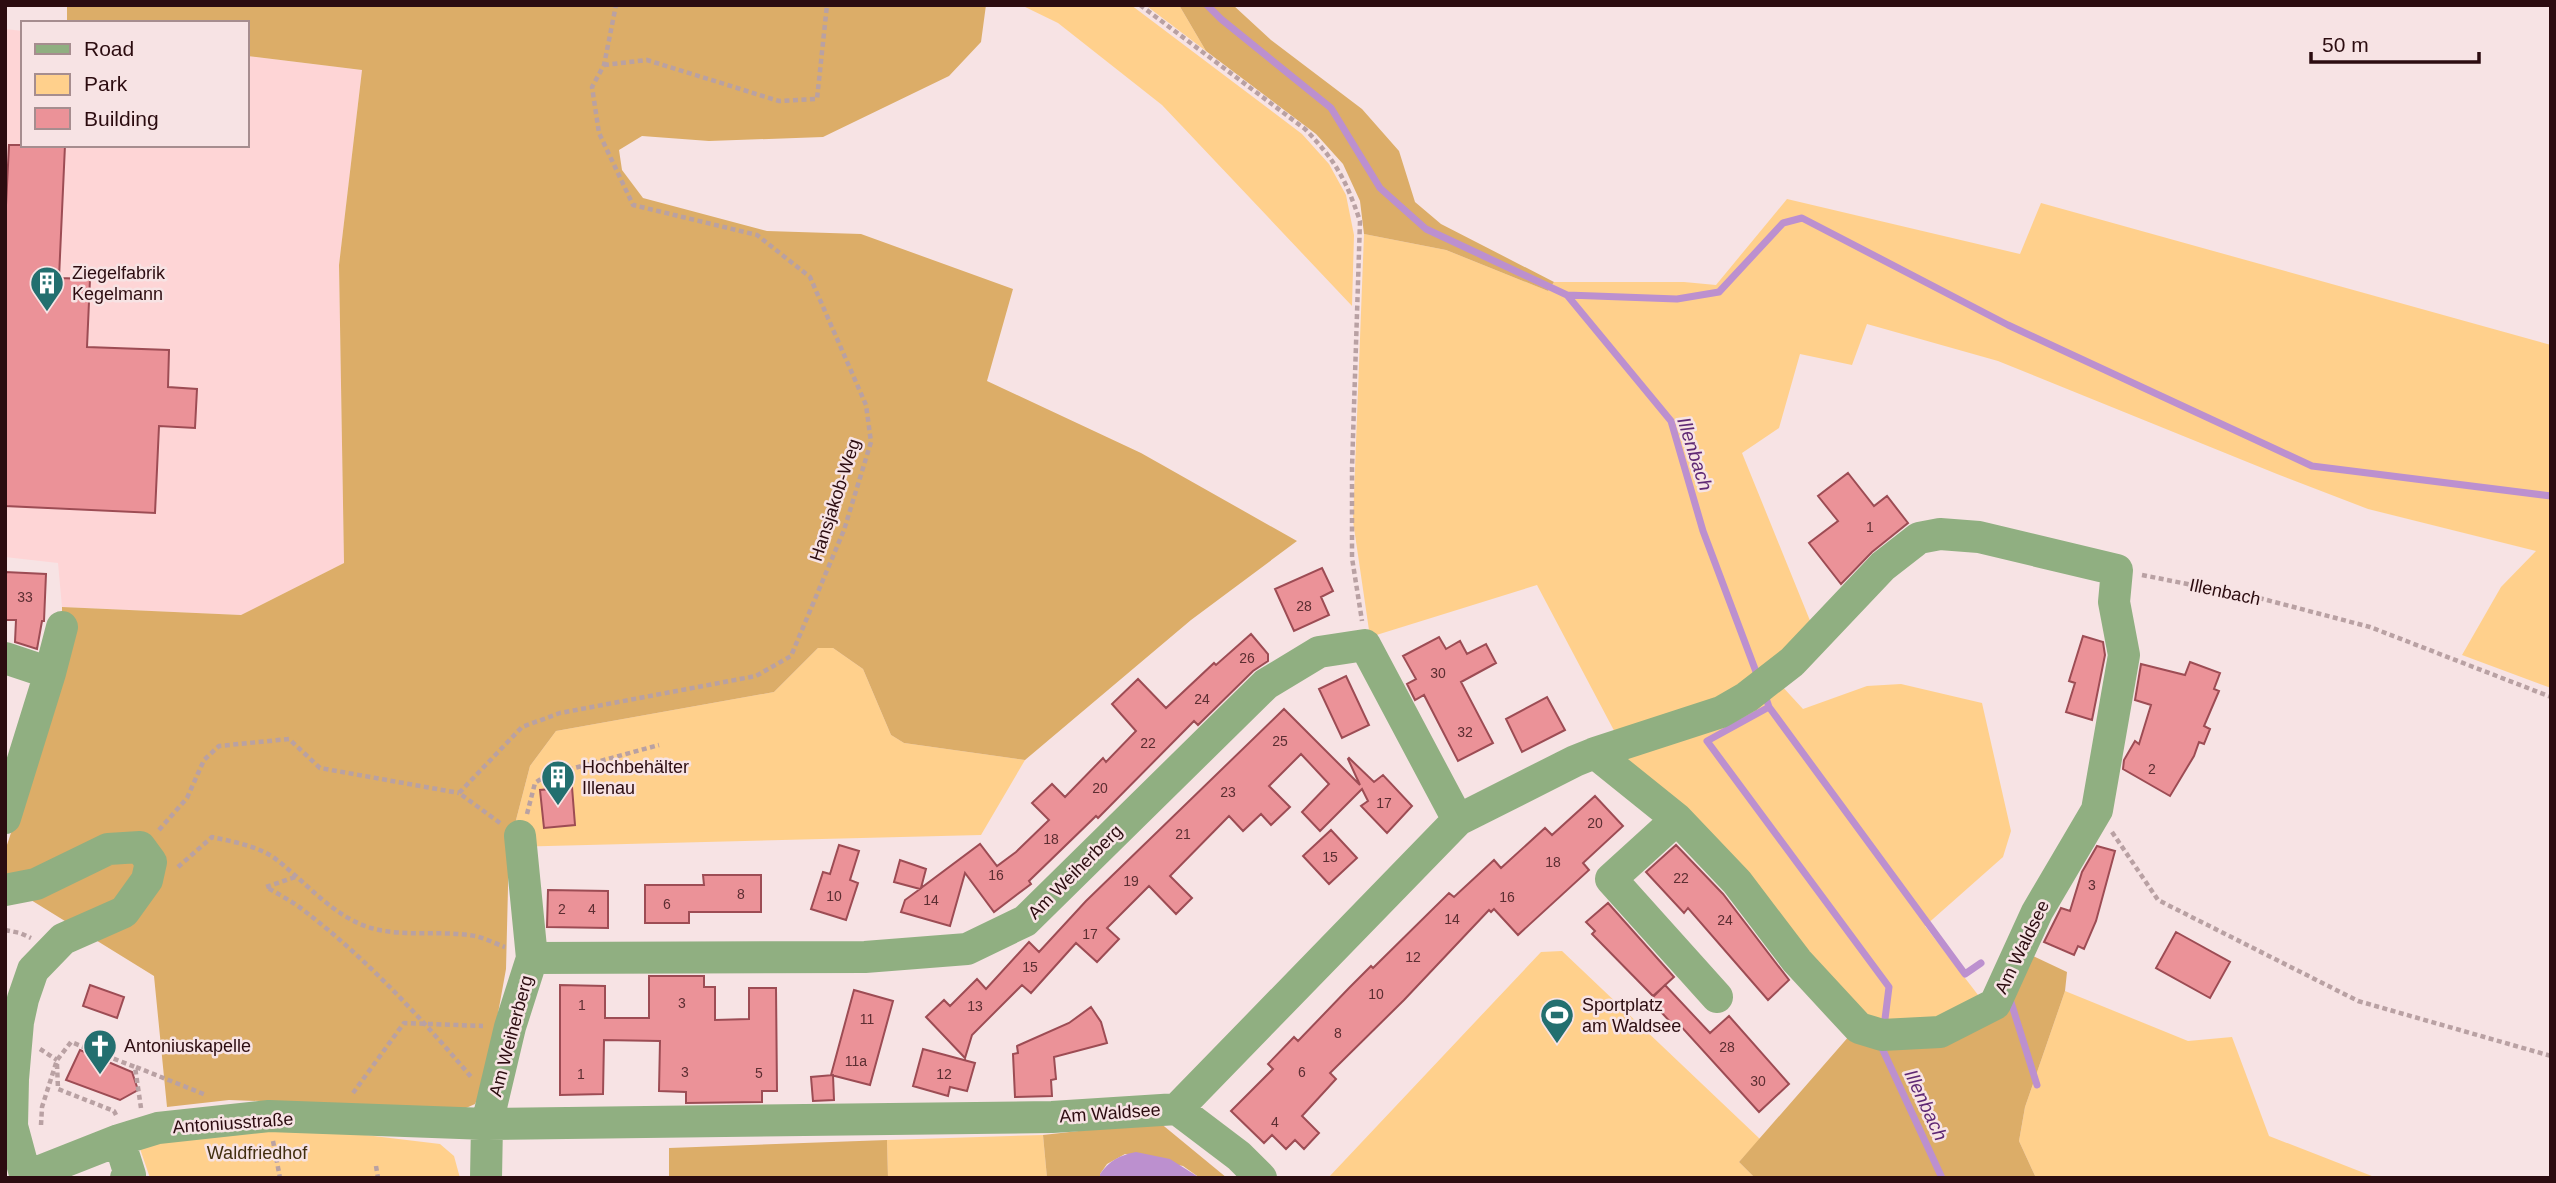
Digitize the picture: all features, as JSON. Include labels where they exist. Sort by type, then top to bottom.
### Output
[{"type":"street","name":"Am Waldsee","points":[[490,1114],[1025,1117],[1177,1109],[1458,820],[1575,761],[1595,753],[1721,712],[1746,697],[1792,662],[1883,566],[1919,538],[1940,534],[1979,537],[2117,570],[2114,602],[2124,656],[2097,810],[2037,912],[1995,1004],[1940,1032],[1882,1034],[1859,1028],[1797,961],[1737,882],[1677,819],[1595,753]]},
{"type":"street","points":[[5,818],[62,627]]},
{"type":"street","points":[[1366,645],[1458,820]]},
{"type":"street","name":"Am Weiherberg","points":[[486,1178],[490,1114],[510,1027],[532,958],[865,957],[967,949],[1025,921],[1266,684],[1319,652],[1366,645]]},
{"type":"street","points":[[5,658],[50,673]]},
{"type":"street","points":[[1677,819],[1611,879],[1717,997]]},
{"type":"street","points":[[520,836],[532,958]]},
{"type":"street","points":[[5,890],[36,884],[108,849],[140,847],[152,862],[147,880],[124,912],[64,939],[33,970],[18,1022],[13,1079],[12,1126],[26,1178]]},
{"type":"street","points":[[1177,1109],[1239,1156],[1261,1178]]},
{"type":"street","name":"Antoniusstraße","points":[[31,1178],[130,1131],[268,1116],[490,1114]]},
{"type":"street","points":[[126,1178],[130,1175],[130,1131]]},
{"type":"path","name":"Hansjakob-Weg","points":[[459,793],[522,727],[560,713],[756,676],[791,656],[844,530],[871,442],[866,405],[810,277],[757,235],[633,205],[599,133],[592,87],[604,65],[616,5]]},
{"type":"path","points":[[604,65],[647,60],[779,102],[817,99],[827,5]]},
{"type":"path","points":[[1140,5],[1305,129],[1329,154],[1348,184],[1360,221],[1352,468],[1352,558],[1366,645]]},
{"type":"path","name":"Illenbach","points":[[2117,570],[2263,599],[2370,627],[2551,696]]},
{"type":"path","points":[[140,847],[153,837],[187,798],[204,760],[219,746],[289,739],[320,768],[459,793],[520,836],[535,783],[545,776],[659,745]]},
{"type":"path","points":[[2097,810],[2158,900],[2358,1001],[2551,1056]]},
{"type":"path","points":[[147,880],[163,880],[212,837],[254,848],[275,859],[344,916],[359,924],[382,931],[477,936],[532,958]]},
{"type":"path","points":[[296,876],[266,887],[305,911],[347,946],[427,1024],[490,1114]]},
{"type":"path","points":[[5,930],[20,933],[22,927]]},
{"type":"path","points":[[348,1100],[404,1023],[510,1027]]},
{"type":"path","points":[[41,1131],[42,1107],[57,1060],[71,1042],[214,1098]]},
{"type":"path","points":[[57,1060],[58,1089],[114,1111],[130,1131],[141,1105],[135,1067]]},
{"type":"path","points":[[268,1116],[280,1178]]},
{"type":"path","points":[[376,1166],[378,1178]]},
{"type":"shaded area","points":[[67,5],[986,5],[981,42],[949,76],[823,137],[709,141],[642,136],[619,150],[622,170],[643,198],[767,231],[861,234],[1013,289],[987,381],[1141,453],[1297,541],[1191,620],[1025,760],[904,743],[891,735],[863,669],[833,648],[818,648],[774,692],[556,731],[530,766],[509,847],[506,969],[486,1080],[475,1104],[466,1108],[229,1100],[167,1107],[154,976],[5,884],[5,851],[62,678],[62,607],[241,615],[344,563],[339,265],[362,70],[248,56],[248,21],[67,21]]},
{"type":"shaded area","points":[[1179,5],[1233,5],[1271,40],[1362,109],[1399,151],[1415,202],[1441,224],[1554,282],[1548,291],[1446,250],[1364,234],[1360,201],[1343,164],[1316,134],[1206,51]]},
{"type":"shaded area","points":[[5,29],[21,31],[21,147],[248,147],[248,56],[362,70],[339,265],[344,563],[241,615],[62,607],[58,563],[5,557]]},
{"type":"shaded area","points":[[2014,947],[2067,972],[2065,991],[2025,1107],[2019,1141],[2036,1178],[1755,1178],[1739,1162],[1864,1019],[1915,1036],[1985,1004]]},
{"type":"shaded area","points":[[1159,1122],[1227,1178],[1200,1178],[1183,1166],[1125,1154],[1107,1164],[1100,1178],[1047,1178],[1043,1135]]},
{"type":"shaded area","points":[[887,1140],[888,1178],[669,1178],[669,1148]]},
{"type":"shaded area","points":[[1136,1152],[1170,1159],[1200,1178],[1100,1178],[1103,1169],[1111,1162]]},
{"type":"green space","points":[[1021,5],[1131,5],[1302,134],[1329,164],[1346,195],[1354,235],[1352,306],[1162,105],[1058,23]]},
{"type":"green space","points":[[1146,5],[1179,5],[1206,51],[1148,7]]},
{"type":"green space","points":[[1787,199],[2020,254],[2041,203],[2551,345],[2551,688],[2462,655],[2501,587],[2536,551],[2368,509],[1998,361],[1867,324],[1852,365],[1800,354],[1779,428],[1742,453],[1813,628],[1742,695],[1619,740],[1537,585],[1370,637],[1353,521],[1364,234],[1446,250],[1548,291],[1554,282],[1684,282],[1716,285]]},
{"type":"green space","points":[[818,648],[833,648],[863,669],[891,735],[904,743],[1025,760],[981,835],[509,847],[530,766],[556,731],[774,692]]},
{"type":"green space","points":[[1780,684],[1803,709],[1867,686],[1901,684],[1982,703],[2011,831],[2003,857],[1925,926],[1985,1004],[1953,1031],[1864,1019],[1610,759]]},
{"type":"green space","name":"Sportplatz am Waldsee","points":[[1562,951],[1760,1139],[1739,1162],[1755,1178],[1328,1178],[1541,952]]},
{"type":"green space","points":[[2065,991],[2188,1041],[2232,1037],[2269,1136],[2377,1178],[2036,1178],[2019,1141],[2025,1107]]},
{"type":"green space","name":"Waldfriedhof","points":[[257,1127],[357,1134],[440,1144],[454,1156],[460,1178],[150,1178],[138,1143]]},
{"type":"green space","points":[[1043,1135],[1047,1178],[888,1178],[887,1140]]},
{"type":"building","name":"Ziegelfabrik Kegelmann","points":[[9,145],[65,147],[59,278],[90,279],[87,347],[169,350],[168,387],[197,389],[195,428],[159,426],[155,513],[5,506],[5,225]]},
{"type":"building","points":[[1848,473],[1874,506],[1887,496],[1908,523],[1872,552],[1841,584],[1809,543],[1838,521],[1818,496]]},
{"type":"building","points":[[1322,568],[1333,591],[1321,597],[1329,615],[1294,631],[1275,589]]},
{"type":"building","points":[[5,572],[46,574],[44,621],[37,649],[15,642],[16,620],[5,620]]},
{"type":"building","points":[[1251,634],[1268,654],[1268,661],[1253,671],[1198,725],[1194,721],[1098,818],[1096,816],[1029,881],[1031,884],[994,912],[965,873],[950,926],[901,912],[905,900],[920,889],[894,882],[900,860],[926,869],[921,888],[980,844],[997,866],[1016,852],[1049,820],[1032,803],[1052,784],[1065,797],[1103,758],[1106,762],[1136,731],[1112,704],[1138,679],[1166,708],[1214,663],[1216,665]]},
{"type":"building","points":[[2083,636],[2103,642],[2105,655],[2092,720],[2066,712],[2075,683],[2069,681]]},
{"type":"building","points":[[1439,637],[1446,649],[1460,641],[1467,654],[1486,644],[1496,663],[1461,682],[1493,743],[1458,761],[1424,695],[1415,700],[1407,684],[1416,679],[1403,656]]},
{"type":"building","points":[[2190,662],[2220,673],[2214,689],[2219,691],[2204,726],[2210,729],[2204,744],[2199,742],[2194,756],[2170,796],[2123,769],[2124,760],[2135,741],[2139,744],[2151,705],[2135,700],[2141,664],[2185,675]]},
{"type":"building","points":[[1346,676],[1369,725],[1342,738],[1319,689]]},
{"type":"building","points":[[1547,697],[1565,730],[1522,752],[1506,719]]},
{"type":"building","points":[[1284,709],[1360,785],[1349,758],[1374,782],[1383,775],[1412,806],[1387,833],[1361,806],[1368,801],[1362,789],[1320,831],[1302,812],[1329,784],[1301,754],[1269,786],[1290,807],[1271,825],[1261,814],[1243,831],[1229,816],[1170,876],[1192,898],[1176,914],[1149,886],[1107,928],[1119,939],[1097,962],[1076,943],[1031,993],[1022,985],[972,1035],[965,1058],[926,1017],[944,1000],[950,1006],[977,979],[986,989],[1029,942],[1039,952],[1086,901]]},
{"type":"building","name":"Hochbehälter Illenau","points":[[572,787],[575,825],[544,828],[540,790]]},
{"type":"building","points":[[1595,796],[1623,826],[1583,863],[1589,870],[1518,935],[1494,909],[1491,912],[1489,910],[1330,1073],[1336,1079],[1302,1116],[1319,1133],[1304,1149],[1295,1140],[1286,1149],[1272,1135],[1264,1143],[1231,1111],[1273,1069],[1268,1064],[1294,1037],[1298,1041],[1371,966],[1373,968],[1449,893],[1454,897],[1494,860],[1501,868],[1545,828],[1552,835]]},
{"type":"building","points":[[1331,830],[1357,858],[1329,884],[1303,856]]},
{"type":"building","points":[[839,845],[859,851],[850,880],[858,883],[846,920],[811,909],[823,872],[830,874]]},
{"type":"building","points":[[1676,845],[1723,894],[1789,980],[1768,1000],[1688,908],[1684,913],[1646,872]]},
{"type":"building","points":[[2097,846],[2115,851],[2096,921],[2084,949],[2078,946],[2074,955],[2044,942],[2061,908],[2070,911],[2082,872]]},
{"type":"building","points":[[703,875],[761,875],[761,912],[689,912],[689,923],[645,923],[645,885],[704,885]]},
{"type":"building","points":[[548,890],[608,891],[608,928],[547,927]]},
{"type":"building","points":[[1608,903],[1674,977],[1653,996],[1592,934],[1595,931],[1586,922]]},
{"type":"building","points":[[2176,932],[2230,962],[2210,998],[2156,968]]},
{"type":"building","points":[[649,976],[704,976],[704,987],[715,987],[715,1020],[749,1019],[749,988],[776,988],[777,1091],[762,1091],[762,1102],[686,1103],[686,1092],[659,1091],[660,1041],[604,1040],[603,1094],[560,1095],[560,985],[605,986],[605,1018],[649,1018]]},
{"type":"building","points":[[90,985],[124,997],[117,1018],[83,1006]]},
{"type":"building","points":[[1665,985],[1710,1033],[1729,1016],[1789,1084],[1759,1112],[1678,1023],[1674,1026],[1650,1000]]},
{"type":"building","points":[[854,990],[893,1001],[870,1085],[831,1075]]},
{"type":"building","points":[[1091,1007],[1101,1022],[1107,1043],[1054,1057],[1056,1079],[1051,1080],[1052,1096],[1015,1097],[1013,1054],[1018,1053],[1017,1046],[1069,1023]]},
{"type":"building","points":[[923,1049],[975,1063],[967,1091],[950,1087],[948,1096],[913,1086]]},
{"type":"building","name":"Antoniuskapelle","points":[[80,1050],[132,1072],[138,1090],[120,1100],[66,1080]]},
{"type":"building","points":[[833,1075],[834,1100],[813,1101],[811,1077]]},
{"type":"waterway","name":"Illenbach","points":[[1207,5],[1331,108],[1380,188],[1426,229],[1567,295],[1671,421],[1703,531],[1758,677]]},
{"type":"waterway","points":[[1567,295],[1677,299],[1719,292],[1783,223],[1802,218],[2008,325],[2312,466],[2551,496]]},
{"type":"waterway","name":"Illenbach","points":[[1765,695],[1769,707],[1707,741],[1889,987],[1885,1019]]},
{"type":"waterway","points":[[1769,707],[1965,974],[1981,963]]},
{"type":"waterway","points":[[2010,999],[2037,1085]]},
{"type":"waterway","name":"Illenbach","points":[[1881,1046],[1942,1178]]},
{"type":"place","name":"Ziegelfabrik Kegelmann","points":[[47,313]]},
{"type":"place","name":"Hochbehälter Illenau","points":[[558,807]]},
{"type":"place","name":"Sportplatz am Waldsee","points":[[1557,1045]]},
{"type":"place","name":"Antoniuskapelle","points":[[100,1076]]}]
